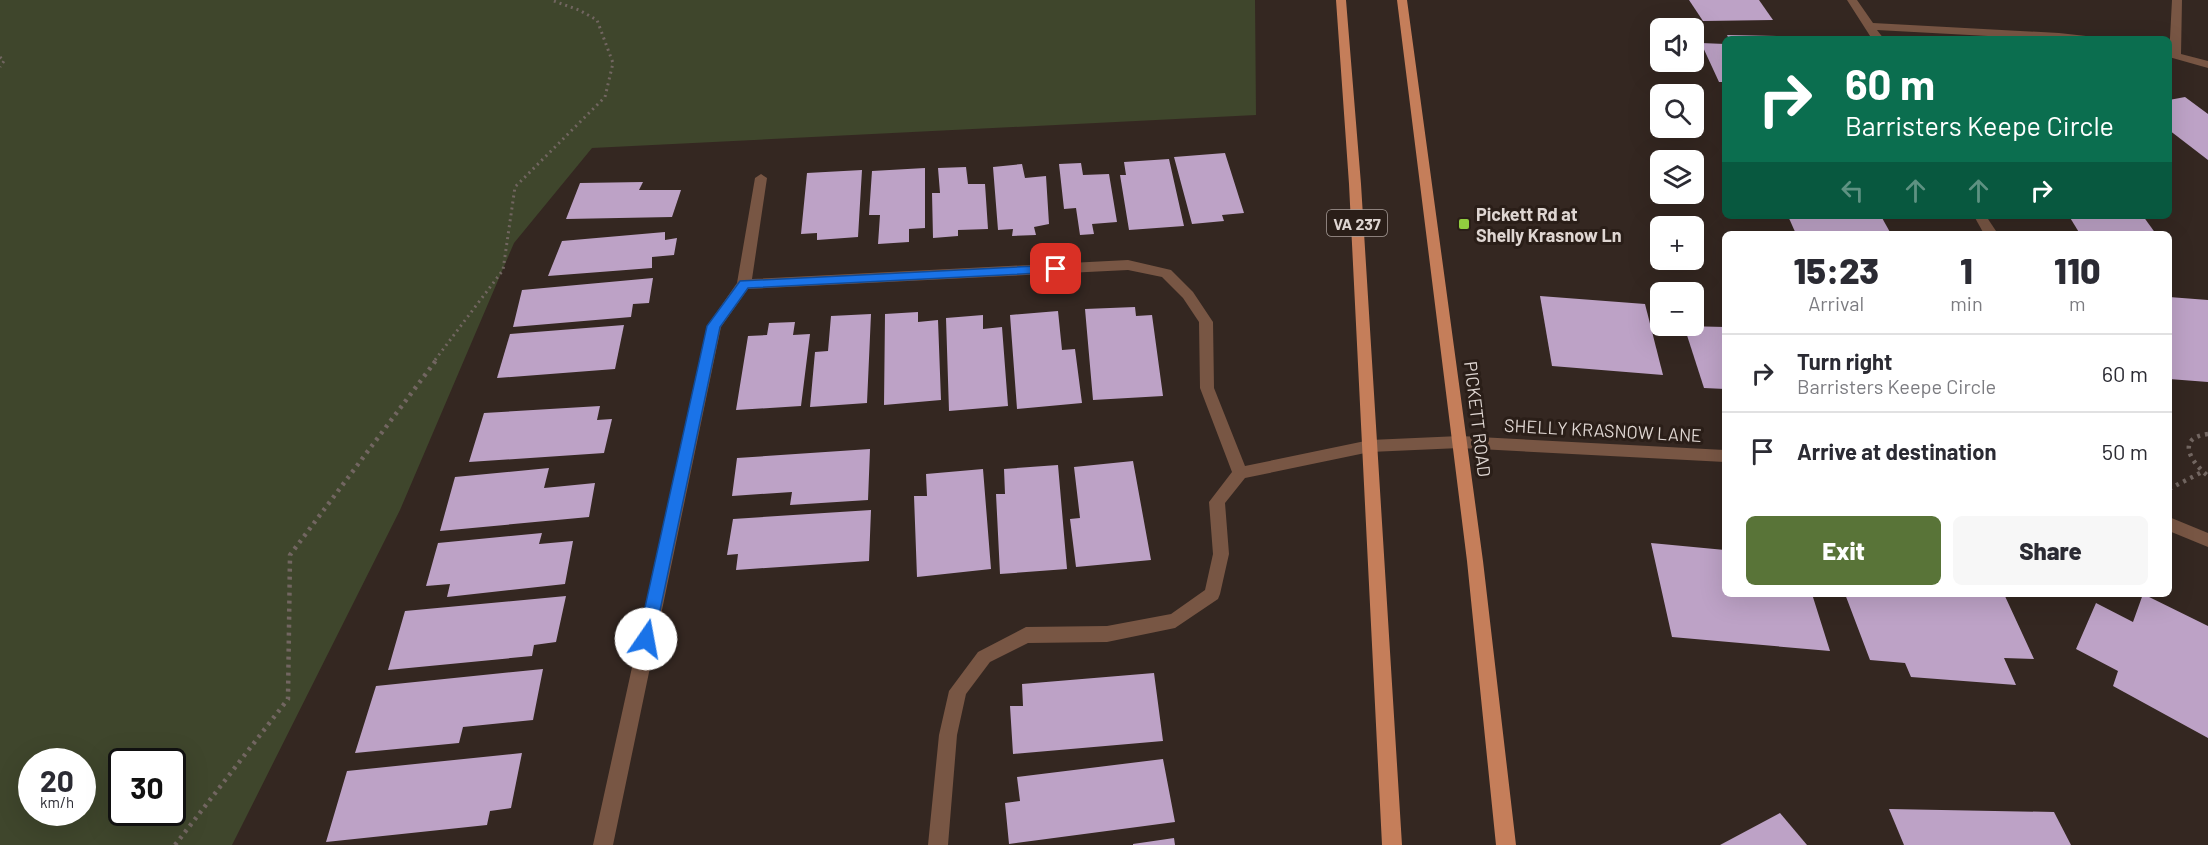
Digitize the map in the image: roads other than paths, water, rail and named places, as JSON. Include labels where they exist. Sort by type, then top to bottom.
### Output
[{"type":"main road","name":"VA 237","points":[[1341,0],[1355,184],[1392,845]]},
{"type":"main road","name":"PICKETT ROAD","points":[[1402,0],[1460,442],[1506,845]]},
{"type":"street","points":[[1852,0],[1876,36]]},
{"type":"street","points":[[2177,0],[2172,55],[2208,65]]},
{"type":"street","points":[[1870,26],[1922,31],[2055,36]]},
{"type":"street","points":[[603,845],[714,326],[744,284],[761,178]]},
{"type":"street","points":[[744,284],[1128,265],[1166,273],[1188,295],[1206,322],[1207,388],[1240,473],[1217,502],[1221,554],[1212,594],[1175,621],[1107,634],[1026,635],[984,657],[958,691],[948,735],[938,845]]},
{"type":"street","name":"SHELLY KRASNOW LANE","points":[[1240,473],[1370,446],[1460,442],[1722,456]]},
{"type":"street","points":[[2172,525],[2208,540]]},
{"type":"place","name":"Pickett Rd at Shelly Krasnow Ln","points":[[1464,224]]}]
